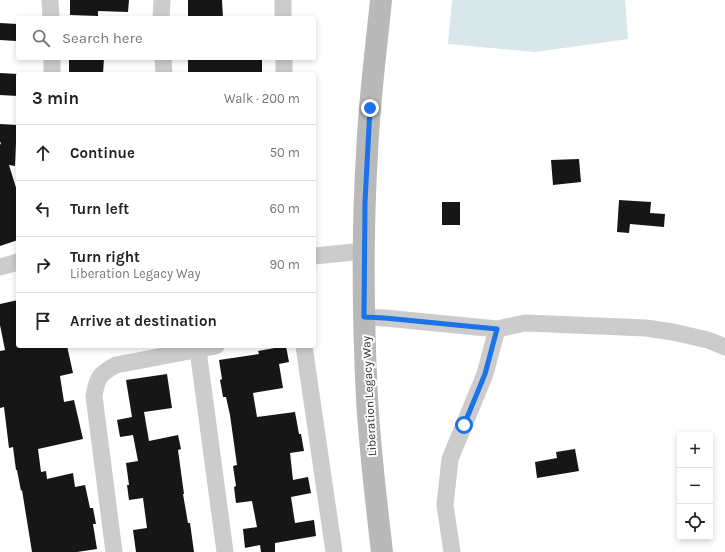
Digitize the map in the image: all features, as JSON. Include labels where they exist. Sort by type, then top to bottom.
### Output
[{"type":"main road","name":"Liberation Legacy Way","points":[[381,0],[367,147],[364,317],[367,400],[382,552]]},
{"type":"street","points":[[50,0],[51,16]]},
{"type":"street","points":[[161,16],[162,0]]},
{"type":"street","points":[[283,0],[283,16]]},
{"type":"street","points":[[52,60],[52,72]]},
{"type":"street","points":[[163,60],[164,72]]},
{"type":"street","points":[[284,60],[284,72]]},
{"type":"street","points":[[316,256],[364,251]]},
{"type":"street","points":[[0,267],[16,263]]},
{"type":"street","points":[[364,317],[497,329],[524,323],[646,328],[708,340],[725,347]]},
{"type":"street","points":[[452,552],[445,505],[450,459],[485,374],[497,329]]},
{"type":"street","points":[[114,552],[94,396],[96,382],[104,372],[116,365],[207,348]]},
{"type":"street","points":[[304,348],[334,552]]},
{"type":"street","points":[[198,350],[224,552]]},
{"type":"shaded area","points":[[452,0],[625,0],[628,39],[535,52],[448,44]]},
{"type":"building","points":[[70,0],[129,0],[128,12],[98,11],[98,16],[70,15]]},
{"type":"building","points":[[188,0],[222,0],[223,16],[188,16]]},
{"type":"building","points":[[0,23],[16,24],[16,41],[0,40]]},
{"type":"building","points":[[69,60],[104,60],[103,72],[69,72]]},
{"type":"building","points":[[188,60],[262,60],[262,72],[188,72]]},
{"type":"building","points":[[0,73],[16,74],[16,96],[0,95]]},
{"type":"building","points":[[0,124],[16,125],[15,166],[9,165],[16,188],[16,241],[0,246],[1,143]]},
{"type":"building","points":[[579,159],[581,182],[553,185],[551,160]]},
{"type":"building","points":[[619,200],[651,202],[650,213],[665,214],[664,227],[630,224],[629,233],[617,232]]},
{"type":"building","points":[[442,202],[460,202],[460,225],[442,225]]},
{"type":"building","points":[[16,300],[16,348],[67,348],[73,373],[60,376],[64,402],[74,400],[83,439],[38,449],[41,472],[46,471],[47,479],[73,473],[75,487],[85,485],[90,508],[93,508],[96,524],[93,524],[97,549],[77,552],[32,552],[13,447],[9,448],[4,407],[0,408],[0,351],[5,350],[0,325],[0,304]]},
{"type":"building","points":[[275,348],[286,348],[289,362],[279,364],[283,388],[253,393],[257,417],[295,412],[304,451],[290,453],[293,480],[308,477],[311,493],[291,497],[295,523],[314,520],[316,536],[275,543],[275,552],[261,552],[260,545],[245,548],[243,529],[257,527],[252,501],[236,503],[234,487],[236,486],[233,466],[237,465],[230,415],[226,397],[223,397],[220,380],[222,379],[219,360],[259,354],[258,351]]},
{"type":"building","points":[[167,374],[172,408],[144,412],[149,441],[178,435],[181,449],[178,450],[183,494],[188,523],[190,523],[194,552],[136,552],[133,530],[147,528],[143,498],[129,500],[127,485],[129,485],[126,463],[138,461],[133,435],[120,437],[117,420],[132,417],[126,380]]},
{"type":"building","points":[[575,449],[579,471],[537,478],[535,462],[557,458],[556,452]]},
{"type":"route","points":[[370,108],[365,202],[364,317],[497,329],[485,374],[464,425]]}]
